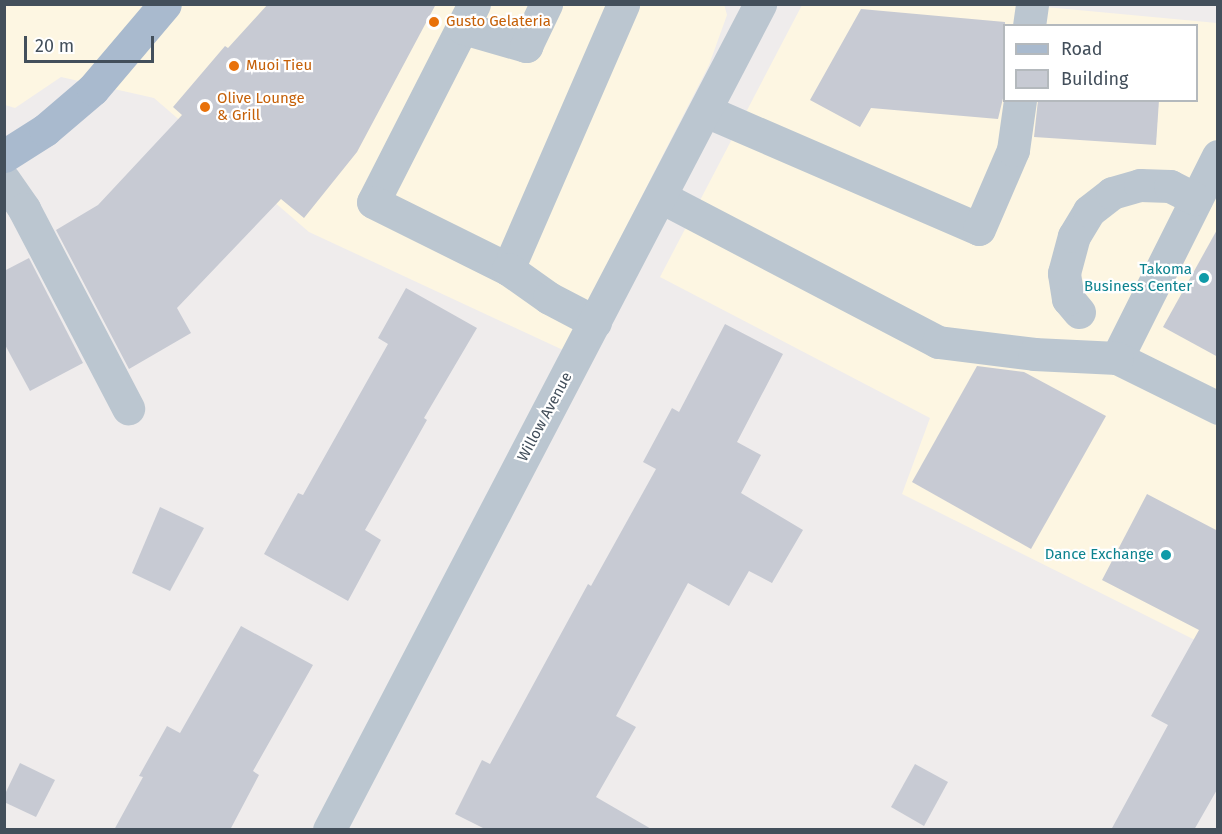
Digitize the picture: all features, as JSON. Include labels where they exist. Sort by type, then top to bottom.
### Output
[{"type":"main road","points":[[4,156],[45,130],[93,89],[165,4]]},
{"type":"street","points":[[546,4],[526,46],[468,16],[373,202],[508,269],[549,298],[595,322]]},
{"type":"street","points":[[508,269],[623,4]]},
{"type":"street","name":"Willow Avenue","points":[[328,830],[760,4]]},
{"type":"street","points":[[1029,24],[1032,4]]},
{"type":"street","points":[[706,111],[979,229],[1013,150],[1020,102]]},
{"type":"street","points":[[1117,358],[1218,156]]},
{"type":"street","points":[[4,180],[24,209],[128,408]]},
{"type":"street","points":[[1078,312],[1068,299],[1064,273],[1074,236],[1089,211],[1112,193],[1140,185],[1170,186],[1196,199]]},
{"type":"street","points":[[661,197],[938,342],[1034,354],[1117,358],[1218,408]]},
{"type":"shaded area","points":[[724,4],[727,15],[709,65],[563,350],[309,232],[154,98],[61,77],[15,108],[5,105],[5,5]]},
{"type":"shaded area","points":[[1013,4],[1217,23],[1217,651],[902,494],[930,418],[660,277],[802,5]]},
{"type":"building","points":[[268,4],[436,4],[357,152],[304,218],[281,199],[177,308],[191,333],[129,369],[56,230],[98,205],[182,115],[173,107],[225,46],[228,48]]},
{"type":"building","points":[[861,9],[1005,22],[1003,24],[1003,98],[998,119],[871,108],[860,127],[810,100]]},
{"type":"building","points":[[1038,102],[1159,102],[1156,145],[1034,137]]},
{"type":"building","name":"Takoma Business Center","points":[[1218,228],[1218,357],[1163,327]]},
{"type":"building","points":[[29,258],[83,363],[30,391],[4,343],[4,271]]},
{"type":"building","points":[[406,288],[477,328],[424,418],[427,420],[365,530],[381,540],[348,601],[264,554],[298,493],[303,495],[388,344],[378,338]]},
{"type":"building","points":[[725,324],[783,354],[737,442],[761,455],[741,493],[803,530],[772,583],[749,571],[729,606],[688,583],[616,716],[636,727],[596,797],[653,830],[487,830],[455,814],[482,760],[490,764],[588,584],[591,586],[656,469],[643,462],[672,408],[679,412]]},
{"type":"building","points":[[977,366],[1024,372],[1106,416],[1031,549],[912,482]]},
{"type":"building","points":[[1147,494],[1218,531],[1218,788],[1194,830],[1111,830],[1168,725],[1151,716],[1199,630],[1102,580]]},
{"type":"building","points":[[160,507],[204,528],[170,591],[132,573]]},
{"type":"building","points":[[241,626],[313,665],[253,771],[259,775],[230,830],[114,830],[143,777],[139,776],[167,726],[180,733]]},
{"type":"building","points":[[20,763],[55,780],[36,817],[4,802],[4,796]]},
{"type":"building","points":[[915,764],[948,782],[924,826],[891,807]]},
{"type":"place","name":"Gusto Gelateria","points":[[434,22]]},
{"type":"place","name":"Muoi Tieu","points":[[234,66]]},
{"type":"place","name":"Olive Lounge & Grill","points":[[205,107]]},
{"type":"place","name":"Takoma Business Center","points":[[1204,278]]},
{"type":"place","name":"Dance Exchange","points":[[1166,555]]}]
